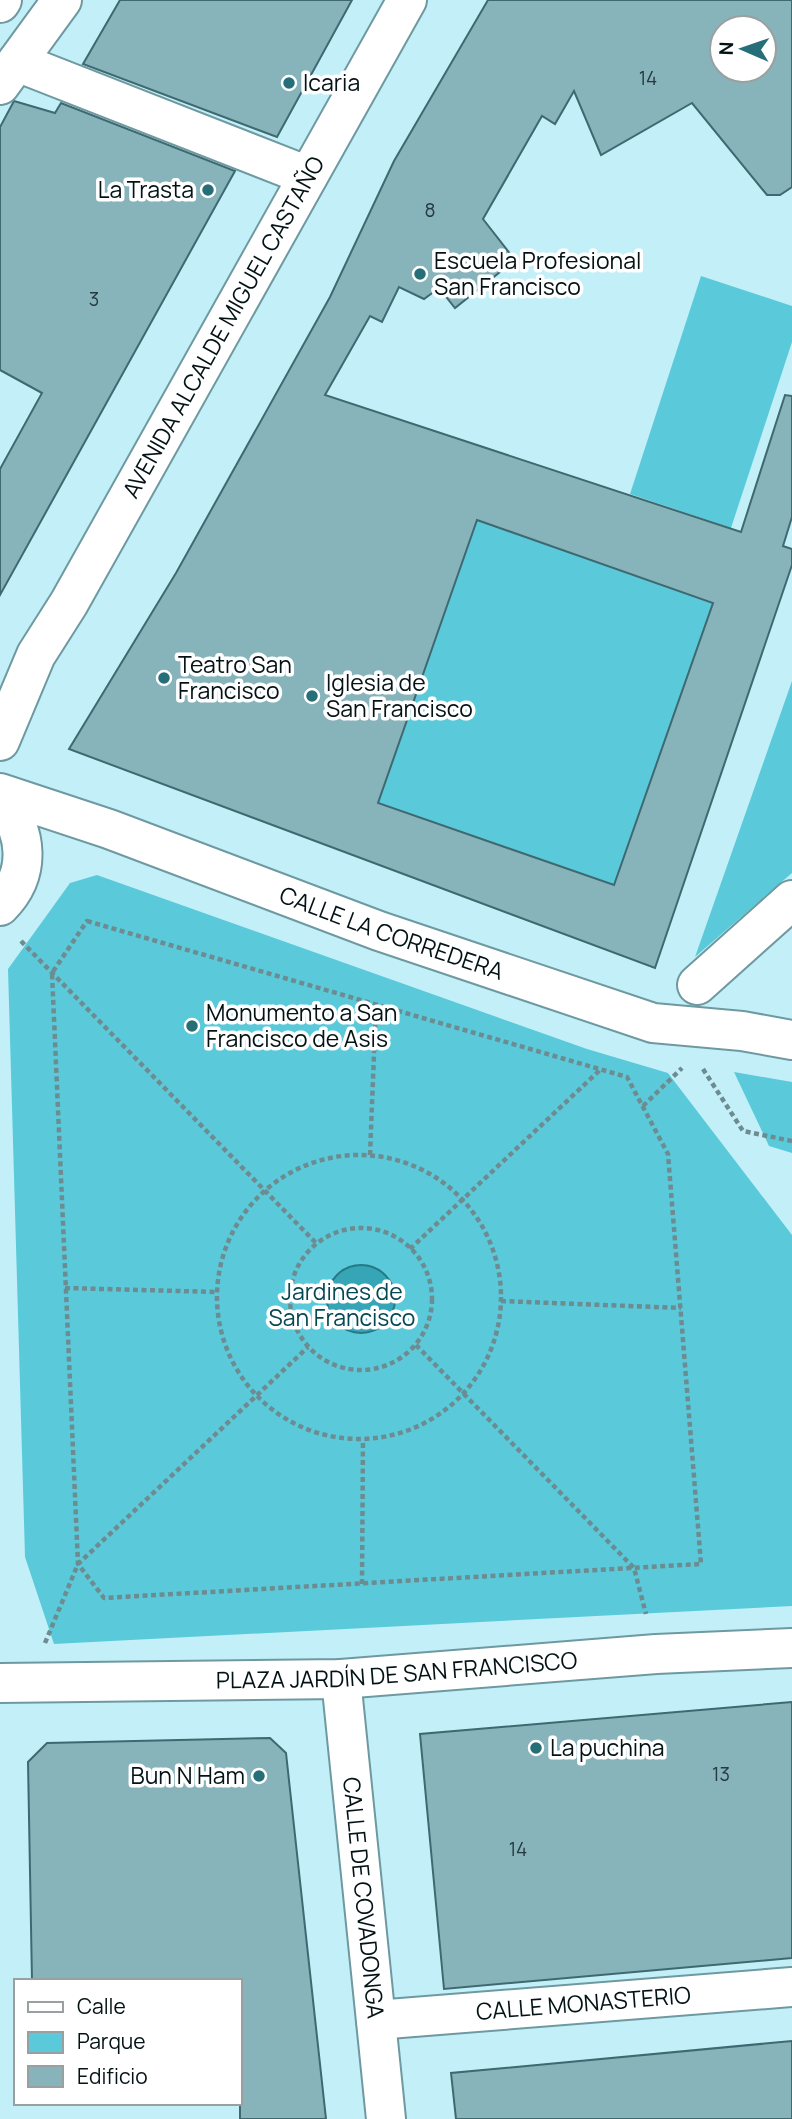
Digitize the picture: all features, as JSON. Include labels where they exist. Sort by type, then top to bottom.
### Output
[{"type":"main road","points":[[62,0],[8,74],[308,176]]},
{"type":"main road","name":"AVENIDA ALCALDE MIGUEL CASTAÑO","points":[[36,655],[81,583],[407,0]]},
{"type":"main road","points":[[0,682],[36,655]]},
{"type":"main road","points":[[0,741],[36,655]]},
{"type":"main road","name":"CALLE LA CORREDERA","points":[[0,793],[109,829],[379,931],[653,1023],[742,1031],[792,1040]]},
{"type":"main road","points":[[0,799],[20,827],[23,846],[23,866],[9,922]]},
{"type":"main road","points":[[697,985],[792,900]]},
{"type":"main road","name":"PLAZA JARDÍN DE SAN FRANCISCO","points":[[0,1683],[341,1679],[656,1654],[792,1648]]},
{"type":"main road","name":"CALLE DE COVADONGA","points":[[341,1679],[386,2119]]},
{"type":"main road","name":"CALLE MONASTERIO","points":[[376,2020],[792,1987]]},
{"type":"path","points":[[9,922],[52,973],[316,1243]]},
{"type":"path","points":[[88,922],[627,1077],[668,1154],[701,1564],[104,1598],[78,1564],[52,973],[88,922]]},
{"type":"path","points":[[370,1155],[376,1004]]},
{"type":"path","points":[[643,1106],[686,1064]]},
{"type":"path","points":[[702,1066],[743,1131],[792,1141]]},
{"type":"path","points":[[411,1249],[461,1198],[601,1069]]},
{"type":"path","points":[[370,1155],[404,1162],[434,1177],[461,1198],[478,1220],[492,1246],[499,1273],[501,1301],[491,1351],[464,1394],[434,1418],[400,1434],[363,1440],[323,1435],[286,1420],[255,1395],[233,1365],[220,1329],[216,1292],[223,1255],[240,1220],[265,1191],[296,1170],[332,1157],[370,1155]]},
{"type":"path","points":[[369,1228],[398,1239],[411,1249],[427,1272],[432,1300],[428,1325],[416,1345],[392,1364],[364,1371],[333,1366],[308,1347],[298,1332],[289,1296],[293,1276],[302,1259],[316,1243],[349,1229],[369,1228]]},
{"type":"path","points":[[65,1288],[216,1292]]},
{"type":"path","points":[[501,1301],[681,1308]]},
{"type":"path","points":[[416,1345],[634,1568],[647,1616]]},
{"type":"path","points":[[43,1648],[78,1564],[308,1347]]},
{"type":"path","points":[[362,1584],[363,1440]]},
{"type":"green space","points":[[701,276],[792,306],[792,342],[731,528],[630,494]]},
{"type":"green space","points":[[477,520],[713,603],[614,885],[378,803]]},
{"type":"green space","points":[[792,681],[792,873],[695,957]]},
{"type":"green space","name":"Jardines de San Francisco","points":[[97,875],[587,1049],[668,1073],[792,1235],[792,1606],[54,1644],[25,1557],[8,969],[70,883]]},
{"type":"green space","points":[[734,1072],[792,1082],[792,1153],[769,1146]]},
{"type":"shaded area","points":[[361,1265],[374,1268],[385,1275],[392,1286],[395,1299],[392,1312],[385,1323],[374,1330],[361,1333],[348,1330],[337,1323],[330,1312],[327,1299],[330,1286],[337,1275],[348,1268]]},
{"type":"building","points":[[120,0],[352,0],[277,137],[83,64]]},
{"type":"building","points":[[488,0],[792,0],[792,187],[780,195],[767,195],[692,103],[601,155],[574,91],[555,124],[542,116],[483,219],[515,260],[455,308],[439,288],[424,299],[399,287],[382,322],[370,316],[325,395],[741,532],[785,395],[792,396],[792,517],[783,546],[792,549],[792,565],[655,968],[69,749],[176,573],[330,297],[394,161]],"holes":[[[477,520],[713,603],[614,885],[378,803]]]},
{"type":"building","points":[[14,101],[55,113],[61,103],[235,171],[0,595],[0,469],[42,393],[0,370],[0,127]]},
{"type":"building","points":[[792,1702],[792,1958],[444,1989],[420,1734]]},
{"type":"building","points":[[270,1738],[286,1753],[326,2119],[240,2119],[242,1979],[32,1979],[28,1762],[47,1743]]},
{"type":"building","points":[[792,2041],[792,2119],[456,2119],[451,2073]]},
{"type":"place","name":"Icaria","points":[[289,83]]},
{"type":"place","name":"La Trasta","points":[[208,190]]},
{"type":"place","name":"Escuela Profesional San Francisco","points":[[420,274]]},
{"type":"place","name":"Teatro San Francisco","points":[[164,678]]},
{"type":"place","name":"Iglesia de San Francisco","points":[[312,696]]},
{"type":"place","name":"Monumento a San Francisco de Asis","points":[[192,1026]]},
{"type":"place","name":"La puchina","points":[[536,1748]]},
{"type":"place","name":"Bun N Ham","points":[[259,1776]]}]
